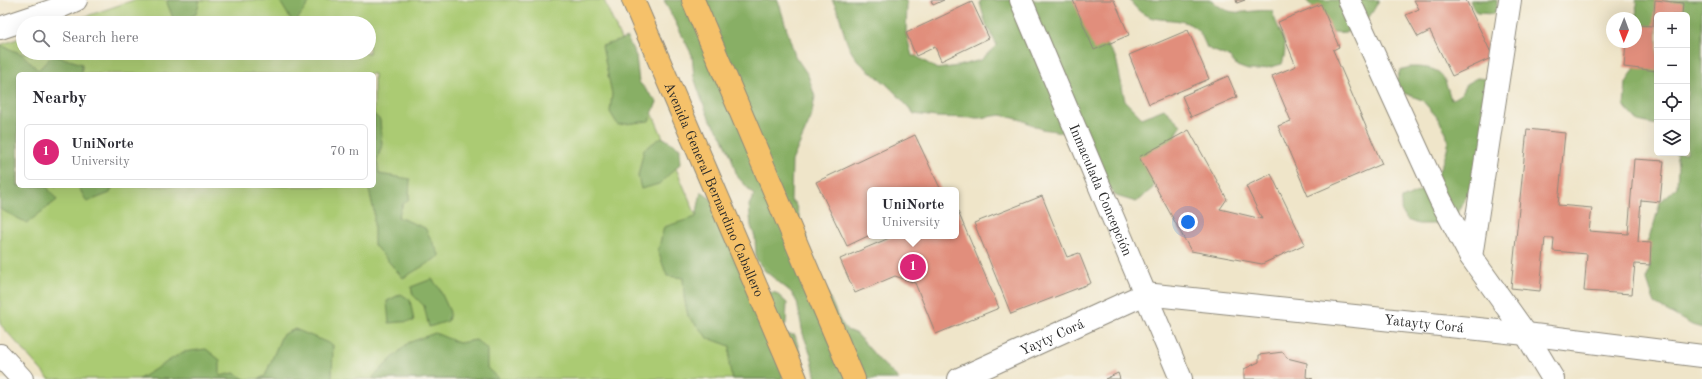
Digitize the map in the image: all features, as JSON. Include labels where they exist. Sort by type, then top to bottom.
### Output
[{"type":"main road","name":"Avenida General Bernardino Caballero","points":[[633,0],[796,379]]},
{"type":"main road","points":[[693,0],[854,379]]},
{"type":"street","points":[[36,16],[76,0]]},
{"type":"street","name":"Inmaculada Concepción","points":[[1021,0],[1181,379]]},
{"type":"street","points":[[1349,0],[1440,199],[1471,257],[1526,334],[1553,379]]},
{"type":"street","points":[[1471,257],[1510,0]]},
{"type":"street","points":[[0,28],[16,23]]},
{"type":"street","name":"Yatayty Corá","points":[[1145,294],[1526,334],[1702,356]]},
{"type":"street","name":"Yayty Corá","points":[[959,379],[1145,294]]},
{"type":"street","points":[[0,355],[22,379]]},
{"type":"green space","points":[[134,0],[604,0],[766,379],[49,379],[0,324],[0,45],[16,39],[16,60],[376,60],[376,16],[87,16]]},
{"type":"green space","points":[[168,0],[200,0],[196,14],[192,16],[172,16],[167,3]]},
{"type":"green space","points":[[279,0],[311,0],[300,16],[289,16]]},
{"type":"green space","points":[[664,0],[778,0],[795,56],[808,75],[815,97],[811,118],[792,161],[791,201],[795,203],[806,236],[807,246],[840,321],[847,330],[857,334],[880,361],[899,379],[816,379],[811,355],[803,334],[797,302],[791,292],[765,271],[756,259],[755,237],[751,226],[749,205],[754,195],[737,176],[731,156],[722,136],[709,118],[694,77],[692,55]]},
{"type":"green space","points":[[832,0],[905,0],[907,3],[906,33],[912,56],[916,56],[937,69],[958,66],[981,60],[997,45],[986,25],[980,3],[981,0],[1083,0],[1102,39],[1116,58],[1125,101],[1142,118],[1164,109],[1181,125],[1171,146],[1158,167],[1153,188],[1136,202],[1116,196],[1103,178],[1082,140],[1062,132],[1041,129],[1022,120],[1001,115],[979,118],[936,117],[914,114],[889,86],[862,65],[854,56],[848,45],[838,12]]},
{"type":"green space","points":[[1130,0],[1212,0],[1226,10],[1233,12],[1272,11],[1283,37],[1285,49],[1282,64],[1259,70],[1248,70],[1237,66],[1229,57],[1207,48],[1200,34],[1194,27],[1178,21],[1153,18],[1145,15],[1137,9]]},
{"type":"green space","points":[[1306,0],[1379,0],[1369,17],[1358,28],[1351,31],[1334,32],[1324,30],[1315,10]]},
{"type":"green space","points":[[1470,0],[1497,0],[1497,11],[1493,14],[1477,13]]},
{"type":"green space","points":[[1636,0],[1702,0],[1702,328],[1692,325],[1655,304],[1647,280],[1650,265],[1646,245],[1660,202],[1677,187],[1678,165],[1676,156],[1690,156],[1690,12],[1654,12],[1654,124],[1638,121],[1624,106],[1626,83],[1637,64],[1642,48],[1642,12],[1637,12]]},
{"type":"green space","points":[[627,38],[636,56],[639,82],[657,102],[649,121],[618,125],[610,112],[612,94],[602,46]]},
{"type":"green space","points":[[0,45],[16,52],[16,60],[28,60],[38,70],[48,60],[69,60],[82,64],[82,72],[16,72],[16,188],[48,188],[57,200],[27,223],[0,209]]},
{"type":"green space","points":[[1410,67],[1430,68],[1442,75],[1451,100],[1461,94],[1466,84],[1477,78],[1488,79],[1484,161],[1459,211],[1452,219],[1442,223],[1418,224],[1407,220],[1401,210],[1402,199],[1433,185],[1446,154],[1448,144],[1446,132],[1436,116],[1422,100],[1401,92],[1396,82],[1400,70]]},
{"type":"green space","points":[[376,116],[380,120],[382,145],[377,160],[379,174],[410,179],[409,199],[403,204],[398,217],[425,228],[440,256],[403,278],[374,245],[374,211],[368,188],[376,188]]},
{"type":"green space","points":[[662,137],[680,148],[680,164],[659,184],[641,189],[638,176],[644,149]]},
{"type":"green space","points":[[79,188],[112,188],[110,193],[87,202]]},
{"type":"green space","points":[[701,192],[722,206],[747,289],[776,293],[787,303],[786,324],[770,334],[795,335],[800,353],[781,379],[732,379],[729,364],[730,346],[708,338],[688,316],[684,297],[683,278],[667,276],[658,251],[664,227],[696,217]]},
{"type":"green space","points":[[432,279],[439,288],[450,312],[448,321],[429,327],[424,306],[413,295],[411,287]]},
{"type":"green space","points":[[401,294],[410,300],[414,321],[389,323],[387,301]]},
{"type":"green space","points":[[295,329],[333,345],[332,379],[258,379],[265,376],[282,335]]},
{"type":"green space","points":[[435,333],[459,343],[476,340],[487,349],[487,368],[499,379],[373,379],[374,376],[408,343]]},
{"type":"green space","points":[[206,349],[220,360],[220,376],[234,373],[245,379],[139,379],[183,352]]},
{"type":"building","points":[[931,0],[944,0],[933,5]]},
{"type":"building","points":[[1073,0],[1114,0],[1129,35],[1094,50]]},
{"type":"building","points":[[1236,0],[1245,0],[1237,3]]},
{"type":"building","points":[[1414,0],[1466,0],[1493,57],[1452,76],[1430,31],[1418,37],[1406,15],[1419,9]]},
{"type":"building","points":[[1655,0],[1683,3],[1682,12],[1654,12]]},
{"type":"building","points":[[972,2],[989,38],[941,61],[935,47],[916,56],[906,33]]},
{"type":"building","points":[[1321,4],[1339,47],[1333,50],[1382,164],[1308,196],[1278,126],[1291,121],[1272,76],[1296,66],[1278,22]]},
{"type":"building","points":[[1654,13],[1654,71],[1624,67],[1626,48],[1642,48],[1642,25],[1653,26]]},
{"type":"building","points":[[1188,30],[1209,79],[1149,104],[1129,55]]},
{"type":"building","points":[[1228,76],[1237,97],[1191,117],[1182,96]]},
{"type":"building","points":[[1527,129],[1565,133],[1558,205],[1592,208],[1589,231],[1628,234],[1634,159],[1664,161],[1660,202],[1641,200],[1638,242],[1651,243],[1650,265],[1635,264],[1632,294],[1584,291],[1587,254],[1553,251],[1554,238],[1545,238],[1540,291],[1511,288]]},
{"type":"building","points":[[1189,130],[1227,199],[1220,209],[1262,219],[1246,186],[1271,174],[1305,244],[1262,264],[1191,251],[1139,157]]},
{"type":"building","points":[[915,135],[940,187],[867,187],[867,236],[847,246],[816,182]]},
{"type":"building","points":[[1042,196],[1067,257],[1079,253],[1091,283],[1011,314],[974,223]]},
{"type":"building","points":[[959,214],[999,308],[936,334],[915,283],[895,276],[855,293],[840,259],[887,239],[959,239]]},
{"type":"building","points":[[1283,352],[1287,358],[1307,363],[1306,377],[1313,379],[1244,379],[1244,369],[1259,362],[1259,355]]},
{"type":"building","points":[[1118,373],[1120,379],[1105,379]]},
{"type":"place","name":"UniNorte","points":[[913,267]]}]
